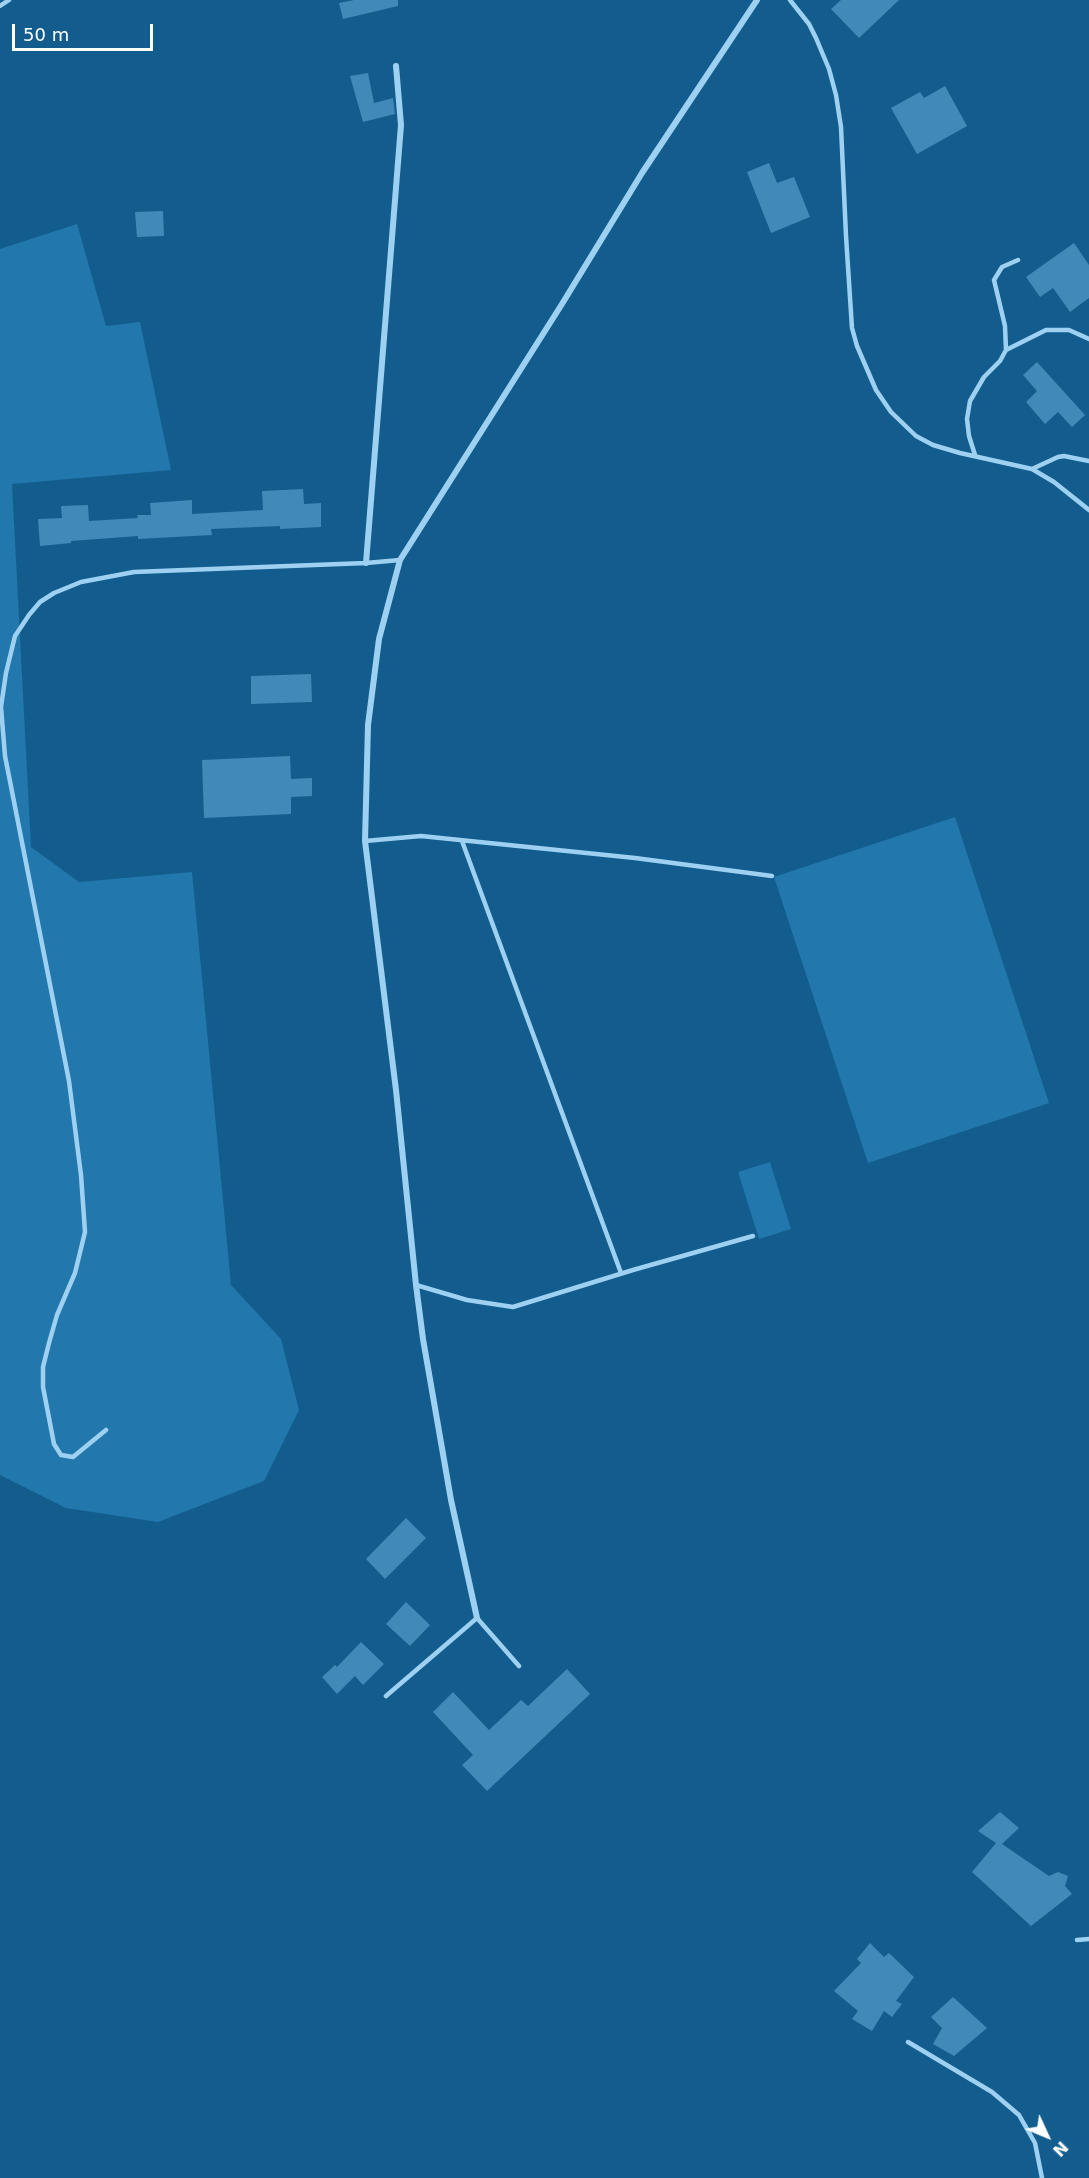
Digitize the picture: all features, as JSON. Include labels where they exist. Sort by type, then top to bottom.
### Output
[{"type":"street","points":[[477,1618],[436,1423],[416,1285],[396,1090],[365,841],[370,714],[379,639],[400,560],[642,173],[757,0]]},
{"type":"street","points":[[366,563],[401,125],[396,66]]},
{"type":"lane","points":[[0,6],[9,0]]},
{"type":"lane","points":[[790,0],[809,24],[829,69],[836,95],[842,127],[852,328],[865,367],[876,390],[891,412],[916,436],[933,445],[960,453],[1032,469],[1054,482],[1089,510]]},
{"type":"lane","points":[[975,455],[967,420],[970,401],[984,377],[1000,361],[1006,350],[1005,326],[994,280],[1002,267],[1018,260]]},
{"type":"lane","points":[[1006,350],[1046,330],[1069,330],[1089,339]]},
{"type":"lane","points":[[1032,469],[1064,456],[1089,461]]},
{"type":"lane","points":[[106,1430],[73,1457],[61,1455],[54,1444],[43,1387],[49,1343],[57,1315],[75,1273],[85,1232],[81,1175],[69,1081],[5,756],[1,707],[15,636],[39,602],[81,582],[135,572],[174,569],[400,560]]},
{"type":"lane","points":[[365,841],[421,836],[635,858],[772,876]]},
{"type":"lane","points":[[462,841],[621,1273]]},
{"type":"lane","points":[[416,1285],[467,1300],[513,1307],[621,1273],[753,1236]]},
{"type":"lane","points":[[386,1696],[477,1618],[519,1666]]},
{"type":"lane","points":[[1077,1940],[1089,1938]]},
{"type":"lane","points":[[908,2042],[992,2092],[1019,2115],[1035,2143],[1042,2178]]},
{"type":"shaded area","points":[[77,224],[106,326],[140,322],[171,470],[12,484],[31,847],[79,882],[192,872],[231,1285],[281,1339],[299,1410],[264,1481],[158,1522],[66,1508],[0,1475],[0,249]]},
{"type":"shaded area","points":[[955,817],[1049,1103],[868,1163],[774,877]]},
{"type":"shaded area","points":[[770,1162],[791,1229],[759,1239],[738,1172]]},
{"type":"building","points":[[354,0],[398,0],[398,6],[343,19],[339,3]]},
{"type":"building","points":[[841,0],[899,0],[859,38],[831,9]]},
{"type":"building","points":[[368,73],[374,103],[393,98],[395,114],[363,122],[350,76]]},
{"type":"building","points":[[945,86],[967,126],[917,154],[891,108],[920,92],[924,98]]},
{"type":"building","points":[[769,163],[777,183],[794,177],[810,217],[771,233],[747,172]]},
{"type":"building","points":[[163,211],[164,236],[137,237],[135,212]]},
{"type":"building","points":[[1074,243],[1089,265],[1089,298],[1070,312],[1053,288],[1040,297],[1026,277]]},
{"type":"building","points":[[1037,362],[1085,415],[1072,427],[1058,412],[1045,424],[1026,402],[1037,391],[1023,375]]},
{"type":"building","points":[[303,489],[304,504],[321,503],[321,527],[211,529],[212,535],[138,539],[138,536],[71,541],[71,543],[40,546],[38,519],[62,518],[61,506],[88,505],[89,521],[138,518],[137,515],[151,515],[150,503],[192,500],[192,514],[263,510],[262,491]]},
{"type":"building","points":[[311,674],[312,702],[251,704],[251,676]]},
{"type":"building","points":[[290,756],[291,779],[312,778],[312,796],[291,797],[291,814],[204,818],[202,760]]},
{"type":"building","points":[[406,1518],[426,1538],[385,1579],[366,1559]]},
{"type":"building","points":[[406,1602],[430,1625],[410,1646],[386,1624]]},
{"type":"building","points":[[361,1642],[384,1664],[363,1685],[355,1676],[337,1694],[322,1677],[335,1665],[337,1667]]},
{"type":"building","points":[[567,1669],[590,1694],[487,1791],[462,1765],[473,1755],[433,1712],[453,1692],[489,1730],[521,1700],[528,1706]]},
{"type":"building","points":[[1000,1812],[1019,1828],[1002,1844],[1049,1876],[1058,1872],[1068,1876],[1065,1886],[1072,1894],[1031,1926],[972,1872],[996,1843],[978,1831]]},
{"type":"building","points":[[870,1943],[884,1957],[889,1953],[914,1977],[896,2001],[902,2004],[892,2017],[884,2011],[872,2031],[852,2019],[858,2011],[834,1991],[861,1963],[857,1959]]},
{"type":"building","points":[[953,1997],[987,2028],[954,2056],[933,2044],[942,2028],[931,2017]]}]
